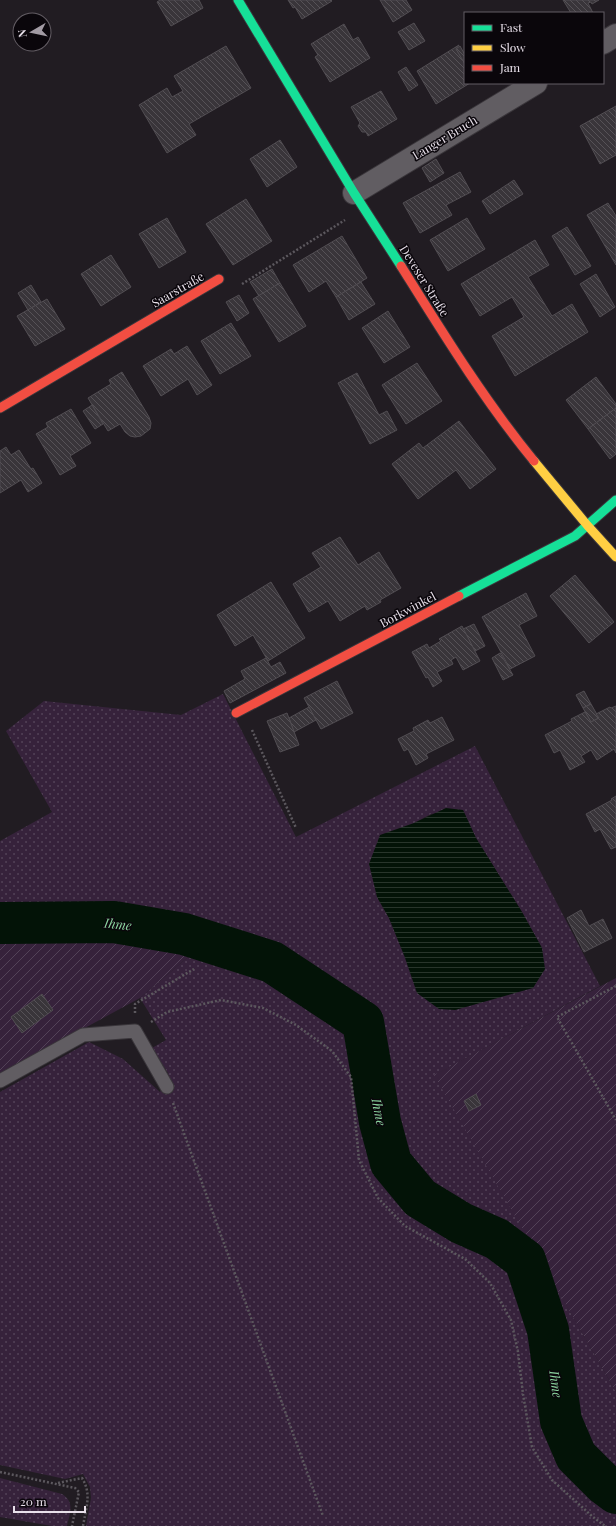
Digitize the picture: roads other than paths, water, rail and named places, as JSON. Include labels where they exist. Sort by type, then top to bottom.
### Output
[{"type":"street","name":"Deveser Straße","points":[[238,0],[359,201],[455,353],[515,438],[587,524],[614,551]]},
{"type":"street","points":[[604,42],[616,35]]},
{"type":"street","name":"Langer Bruch","points":[[359,201],[534,84]]},
{"type":"street","name":"Saarstraße","points":[[0,408],[219,279]]},
{"type":"street","name":"Borkwinkel","points":[[236,713],[575,536],[616,500]]},
{"type":"lane","points":[[0,1081],[83,1035],[135,1031],[167,1087]]},
{"type":"waterway","name":"Ihme","points":[[0,923],[114,922],[184,934],[272,962],[363,1022],[380,1122],[391,1163],[420,1198],[461,1223],[497,1239],[525,1260],[548,1330],[561,1421],[576,1456],[604,1484],[616,1493]]}]
